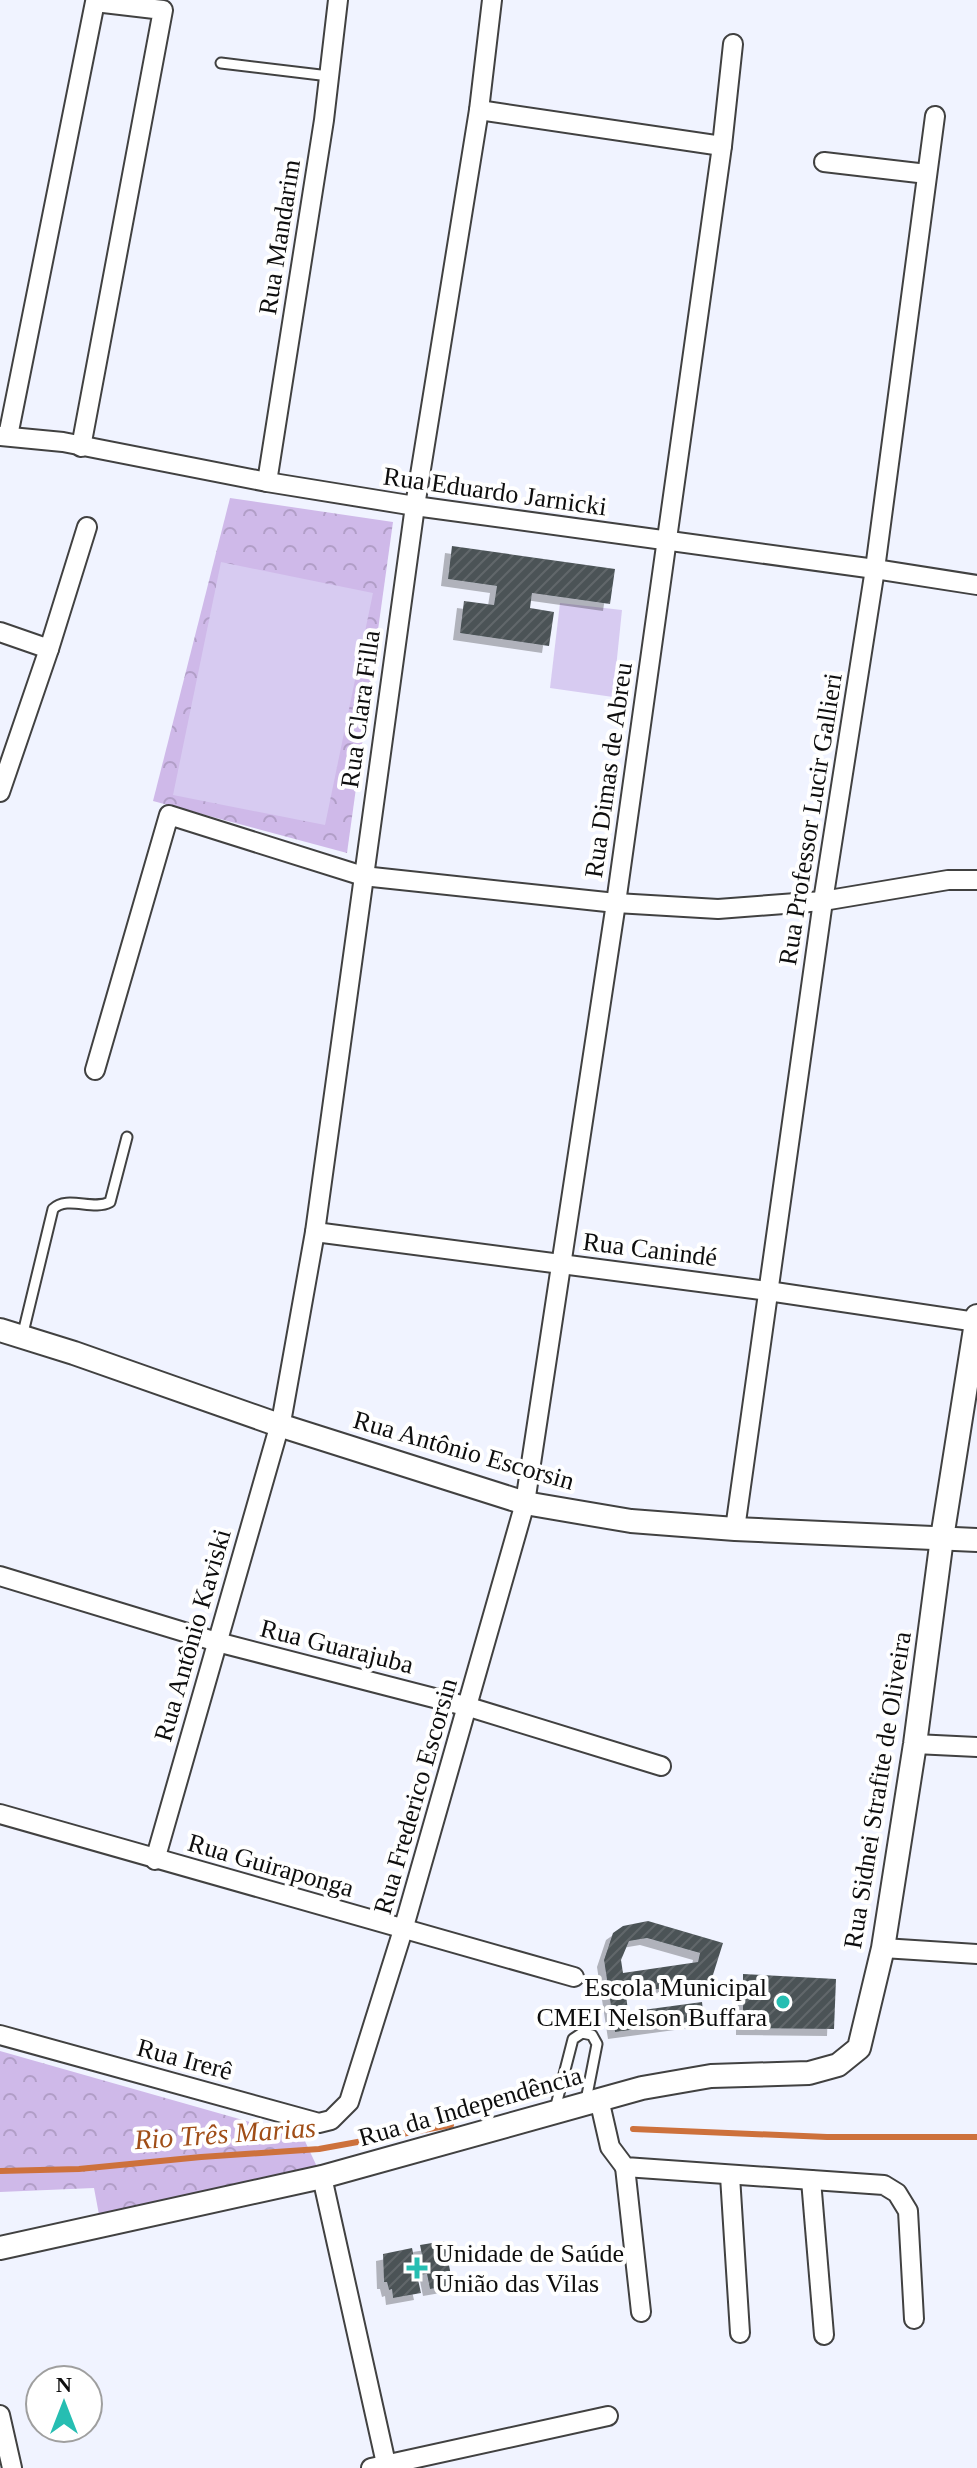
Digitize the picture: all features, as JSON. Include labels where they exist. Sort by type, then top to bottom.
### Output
[{"type":"street","name":"Rua Mandarim","points":[[267,482],[338,0]]},
{"type":"street","name":"Rua Clara Filla","points":[[279,1425],[315,1232],[415,506],[479,110],[492,0]]},
{"type":"street","points":[[4,436],[95,2],[163,10],[81,447]]},
{"type":"street","name":"Rua Dimas de Abreu","points":[[525,1503],[616,903],[722,146],[733,44]]},
{"type":"street","points":[[479,110],[722,146]]},
{"type":"street","name":"Rua Professor Lucir Gallieri","points":[[735,1529],[823,901],[875,569],[935,116]]},
{"type":"street","points":[[824,162],[927,174]]},
{"type":"street","name":"Rua Eduardo Jarnicki","points":[[4,436],[63,442],[267,482],[415,506],[977,585]]},
{"type":"street","points":[[0,792],[87,527]]},
{"type":"street","points":[[0,632],[49,649]]},
{"type":"street","points":[[95,1070],[169,815],[363,876],[616,903],[718,909],[823,901],[948,880],[977,880]]},
{"type":"street","name":"Rua Canindé","points":[[315,1232],[768,1291],[976,1322]]},
{"type":"street","name":"Rua Sidnei Strafite de Oliveira","points":[[859,2048],[883,1948],[977,1316]]},
{"type":"street","name":"Rua Antônio Escorsin","points":[[0,1330],[279,1425],[525,1503],[631,1521],[977,1540]]},
{"type":"street","name":"Rua Antônio Kaviski","points":[[155,1860],[279,1425]]},
{"type":"street","name":"Rua Frederico Escorsin","points":[[349,2102],[469,1707],[525,1503]]},
{"type":"street","name":"Rua Guarajuba","points":[[0,1576],[217,1642],[469,1707],[661,1766]]},
{"type":"street","points":[[915,1744],[977,1747]]},
{"type":"street","name":"Rua Guiraponga","points":[[0,1814],[574,1977]]},
{"type":"street","points":[[883,1948],[977,1954]]},
{"type":"street","name":"Rua Irerê","points":[[0,2035],[319,2123],[331,2120],[349,2102]]},
{"type":"street","name":"Rua da Independência","points":[[0,2248],[322,2177],[592,2101],[711,2076],[809,2073],[838,2065],[859,2048]]},
{"type":"street","points":[[592,2101],[610,2147],[625,2167],[641,2312]]},
{"type":"street","points":[[625,2167],[884,2185],[897,2193],[908,2211],[914,2319]]},
{"type":"street","points":[[730,2176],[740,2333]]},
{"type":"street","points":[[322,2177],[382,2467],[608,2416]]},
{"type":"street","points":[[811,2180],[824,2335]]},
{"type":"street","points":[[0,2415],[12,2468]]},
{"type":"lane","points":[[221,63],[329,76]]},
{"type":"lane","points":[[22,1337],[53,1209],[60,1203],[103,1205],[110,1202],[127,1137]]},
{"type":"lane","points":[[554,2112],[573,2039],[582,2033],[592,2035],[597,2044],[592,2101]]},
{"type":"green space","points":[[230,498],[393,522],[347,853],[153,801]]},
{"type":"green space","points":[[0,2051],[303,2137],[320,2173],[100,2220],[94,2188],[0,2192]]},
{"type":"shaded area","points":[[221,562],[373,593],[325,825],[173,795]]},
{"type":"shaded area","points":[[560,603],[622,610],[613,697],[550,688]]},
{"type":"building","points":[[452,546],[615,569],[610,604],[532,593],[530,608],[554,612],[549,646],[460,633],[464,601],[494,605],[497,586],[448,579]]},
{"type":"building","points":[[648,1921],[723,1943],[712,1978],[715,1980],[626,1994],[628,2012],[702,2002],[704,2020],[615,2032],[604,1960],[613,1933],[623,1926]],"holes":[[[647,1938],[700,1953],[698,1962],[623,1973],[621,1960],[629,1941]]]},
{"type":"building","points":[[743,1974],[836,1979],[834,2029],[743,2028]]},
{"type":"building","name":"Unidade de Saúde União das Vilas","points":[[444,2241],[453,2285],[430,2289],[427,2274],[417,2275],[421,2293],[393,2298],[392,2289],[389,2290],[387,2282],[384,2282],[383,2254],[412,2248],[414,2257],[422,2255],[420,2245]]},
{"type":"waterway","name":"Rio Três Marias","points":[[0,2171],[79,2169],[319,2149],[451,2125]]},
{"type":"waterway","name":"Rio Três Marias","points":[[633,2129],[827,2137],[977,2137]]},
{"type":"place","name":"Escola Municipal CMEI Nelson Buffara","points":[[783,2002]]},
{"type":"place","name":"Unidade de Saúde União das Vilas","points":[[417,2268]]}]
